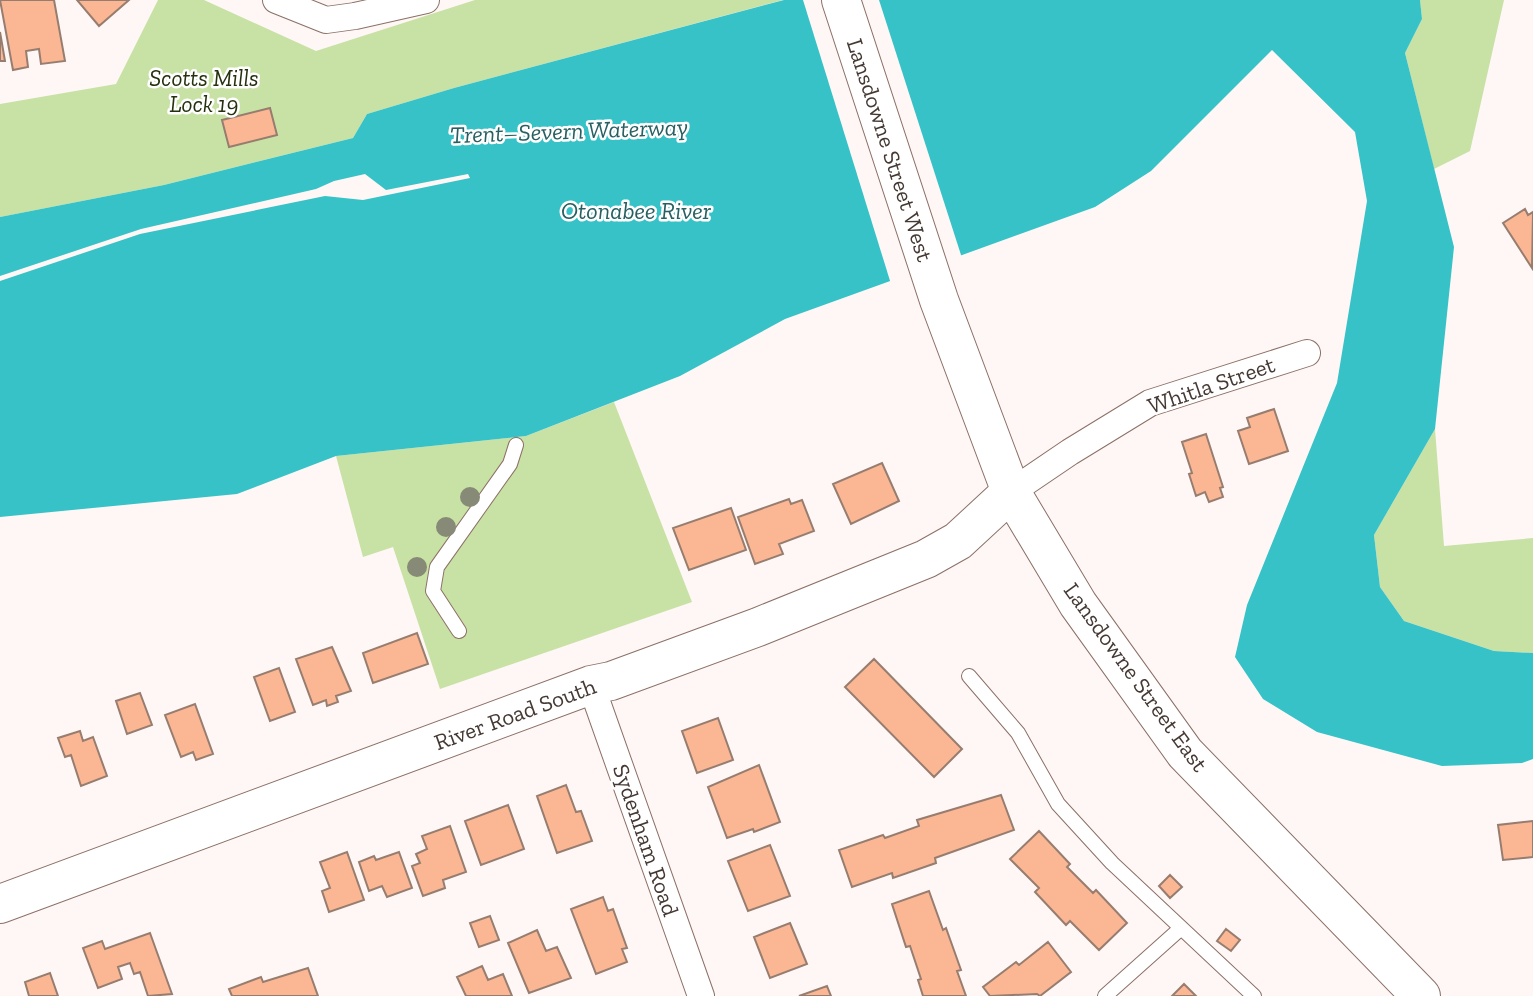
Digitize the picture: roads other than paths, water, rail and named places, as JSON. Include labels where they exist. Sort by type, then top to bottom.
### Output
[{"type":"main road","name":"Lansdowne Street West","points":[[841,0],[939,300]]},
{"type":"main road","name":"Lansdowne Street East","points":[[939,300],[1011,492],[1078,604],[1185,753],[1421,996]]},
{"type":"main road","name":"River Road South","points":[[0,904],[591,685],[611,681],[758,627],[926,559],[958,541],[1011,492]]},
{"type":"street","points":[[286,5],[326,20],[426,0]]},
{"type":"street","name":"Whitla Street","points":[[1011,492],[1150,403],[1307,353]]},
{"type":"street","name":"Sydenham Road","points":[[591,685],[701,996]]},
{"type":"lane","points":[[459,631],[433,590],[437,567],[510,464],[516,445]]},
{"type":"lane","points":[[969,676],[1018,733],[1058,804],[1112,863],[1254,996]]},
{"type":"lane","points":[[1105,996],[1180,929]]},
{"type":"water","name":"Otonabee River","points":[[784,0],[1420,0],[1422,19],[1405,53],[1454,247],[1435,429],[1374,535],[1380,587],[1404,621],[1494,651],[1533,653],[1533,759],[1522,763],[1442,766],[1317,732],[1263,699],[1235,657],[1247,605],[1337,383],[1367,201],[1355,132],[1272,50],[1151,171],[1095,207],[785,319],[680,376],[526,436],[336,456],[237,494],[0,517],[0,281],[140,234],[325,196],[363,200],[470,178],[468,174],[386,190],[365,174],[334,181],[316,189],[141,229],[0,276],[0,217],[164,185],[353,138],[367,114],[454,88]]},
{"type":"park label","name":"Scotts Mills Lock 19","points":[[204,91]]},
{"type":"water label","name":"Trent–Severn Waterway","points":[[569,131]]}]
